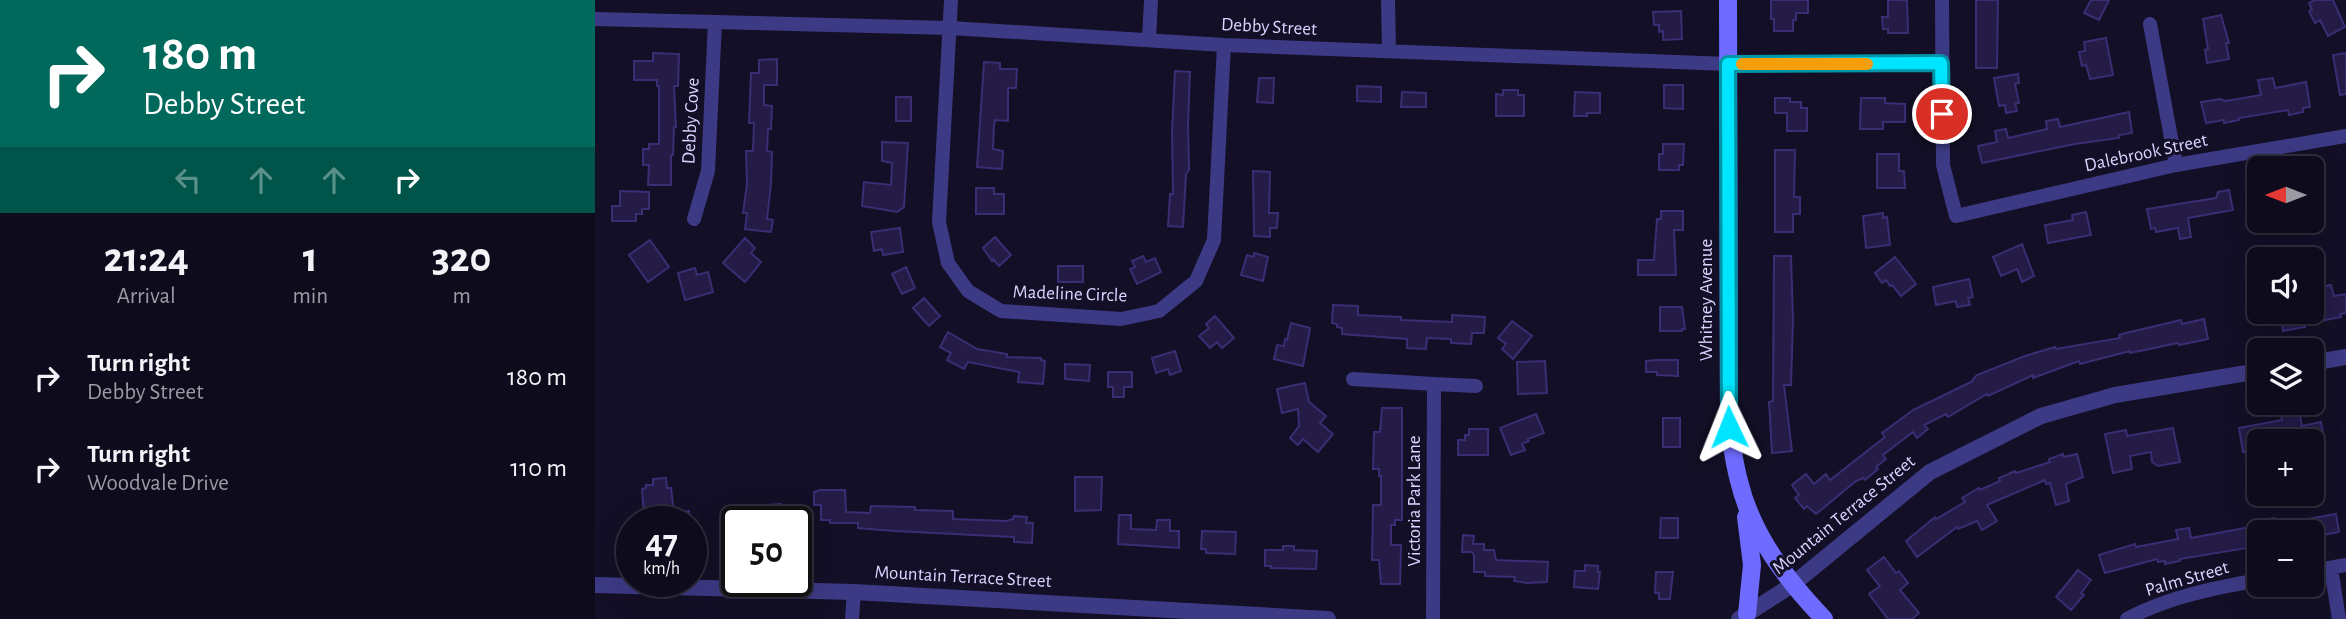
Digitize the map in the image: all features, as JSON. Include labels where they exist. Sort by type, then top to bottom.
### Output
[{"type":"main road","name":"Whitney Avenue","points":[[1728,0],[1729,427],[1739,482],[1755,523],[1771,555],[1792,585],[1823,619]]},
{"type":"main road","points":[[1743,616],[1752,565],[1744,496]]},
{"type":"street","name":"Madeline Circle","points":[[951,0],[939,222],[948,262],[968,291],[1001,311],[1121,318],[1159,311],[1196,281],[1214,240],[1224,45]]},
{"type":"street","points":[[1149,40],[1151,0]]},
{"type":"street","points":[[1388,0],[1389,51]]},
{"type":"street","points":[[1941,63],[1942,0]]},
{"type":"street","name":"Debby Street","points":[[595,19],[950,28],[1224,45],[1728,64],[1941,63]]},
{"type":"street","name":"Debby Cove","points":[[694,219],[708,171],[715,22]]},
{"type":"street","points":[[2150,24],[2176,165]]},
{"type":"street","name":"Dalebrook Street","points":[[1941,63],[1943,165],[1956,216],[2176,165],[2346,136]]},
{"type":"street","points":[[2324,361],[2346,357]]},
{"type":"street","name":"Mountain Terrace Street","points":[[1743,616],[1792,585],[1930,472],[2041,416],[2115,395],[2247,373]]},
{"type":"street","points":[[1353,379],[1476,386]]},
{"type":"street","name":"Victoria Park Lane","points":[[1433,619],[1434,384]]},
{"type":"street","points":[[2324,569],[2346,565]]},
{"type":"street","points":[[2331,568],[2339,619]]},
{"type":"street","name":"Palm Street","points":[[2127,619],[2147,609],[2209,589],[2247,582]]},
{"type":"street","name":"Mountain Terrace Street","points":[[595,585],[854,592],[1328,619]]},
{"type":"street","points":[[852,619],[854,592]]},
{"type":"building","points":[[1771,0],[1808,0],[1808,13],[1796,13],[1793,31],[1774,31]]},
{"type":"building","points":[[1888,0],[1907,0],[1908,33],[1888,33],[1888,29],[1883,29],[1882,17],[1888,17]]},
{"type":"building","points":[[1976,0],[1998,0],[1997,68],[1976,68]]},
{"type":"building","points":[[2091,0],[2109,0],[2099,20],[2084,13]]},
{"type":"building","points":[[2315,0],[2333,0],[2345,27],[2328,36],[2320,20],[2315,23],[2309,11],[2312,10],[2309,3]]},
{"type":"building","points":[[1681,11],[1682,39],[1663,40],[1663,31],[1659,32],[1659,25],[1654,25],[1653,12]]},
{"type":"building","points":[[2221,15],[2229,43],[2226,43],[2229,59],[2207,63],[2205,50],[2208,49],[2203,19]]},
{"type":"building","points":[[2106,38],[2113,75],[2090,79],[2086,65],[2082,66],[2079,52],[2085,51],[2084,42]]},
{"type":"building","points":[[653,53],[679,54],[678,86],[674,86],[676,127],[671,155],[671,185],[648,185],[649,165],[643,165],[643,149],[649,149],[649,144],[659,144],[659,86],[657,80],[634,80],[634,61],[653,61]]},
{"type":"building","points":[[2346,53],[2346,94],[2340,95],[2333,55]]},
{"type":"building","points":[[777,59],[777,85],[764,85],[764,105],[772,106],[767,151],[772,152],[767,219],[773,220],[771,232],[745,229],[747,213],[743,213],[747,184],[746,151],[753,151],[754,123],[749,123],[751,73],[759,73],[759,60]]},
{"type":"building","points":[[984,62],[1000,63],[1000,69],[1017,69],[1016,88],[1008,88],[1008,121],[995,120],[994,125],[993,149],[1003,151],[1002,169],[977,167]]},
{"type":"building","points":[[1175,71],[1190,72],[1189,170],[1186,174],[1183,227],[1168,226],[1170,194],[1173,194]]},
{"type":"building","points":[[2018,74],[2019,83],[2015,84],[2019,103],[2015,104],[2017,111],[2006,113],[2005,105],[1999,106],[1994,78]]},
{"type":"building","points":[[1259,78],[1274,78],[1273,103],[1257,102]]},
{"type":"building","points":[[2273,78],[2275,88],[2306,82],[2310,107],[2303,108],[2303,112],[2289,115],[2288,110],[2224,123],[2224,120],[2206,123],[2201,102],[2261,95],[2258,80]]},
{"type":"building","points":[[1664,85],[1683,85],[1683,109],[1664,108]]},
{"type":"building","points":[[1357,86],[1381,87],[1381,102],[1357,101]]},
{"type":"building","points":[[1503,90],[1518,90],[1518,95],[1524,95],[1524,116],[1496,116],[1496,94],[1503,95]]},
{"type":"building","points":[[1402,92],[1426,93],[1426,107],[1401,107]]},
{"type":"building","points":[[1575,92],[1600,93],[1600,113],[1574,116]]},
{"type":"building","points":[[896,97],[911,97],[911,121],[896,121]]},
{"type":"building","points":[[1775,98],[1790,98],[1790,102],[1801,102],[1801,108],[1807,108],[1807,131],[1787,131],[1787,113],[1775,113]]},
{"type":"building","points":[[1861,98],[1885,98],[1885,103],[1905,104],[1905,122],[1883,122],[1883,129],[1860,129]]},
{"type":"building","points":[[2129,112],[2132,133],[2119,135],[2119,138],[1982,163],[1978,146],[1997,142],[1995,131],[2006,129],[2008,138],[2047,129],[2046,121],[2058,119],[2060,127]]},
{"type":"building","points":[[882,142],[908,143],[904,207],[897,212],[862,206],[864,182],[891,185],[892,163],[882,161]]},
{"type":"building","points":[[1663,144],[1684,144],[1683,165],[1679,165],[1679,170],[1659,170],[1659,154],[1663,154]]},
{"type":"building","points":[[1775,150],[1795,150],[1794,197],[1800,197],[1800,214],[1793,214],[1793,232],[1775,232]]},
{"type":"building","points":[[1877,154],[1899,154],[1899,171],[1904,171],[1905,188],[1877,188]]},
{"type":"building","points":[[1253,171],[1270,172],[1269,213],[1278,213],[1277,228],[1270,228],[1270,237],[1254,236]]},
{"type":"building","points":[[976,188],[994,188],[994,194],[1004,194],[1004,214],[976,214]]},
{"type":"building","points":[[2229,190],[2233,210],[2188,218],[2191,237],[2180,239],[2178,228],[2156,232],[2155,228],[2151,229],[2147,209],[2216,198],[2218,192]]},
{"type":"building","points":[[620,191],[649,192],[649,209],[642,209],[642,214],[636,214],[636,221],[612,221],[612,206],[620,206]]},
{"type":"building","points":[[1661,211],[1683,211],[1683,230],[1674,230],[1676,275],[1638,275],[1638,260],[1654,260],[1657,219],[1661,219]]},
{"type":"building","points":[[2086,212],[2091,235],[2048,243],[2045,225],[2073,220],[2072,215]]},
{"type":"building","points":[[1883,213],[1883,218],[1887,217],[1890,245],[1866,248],[1863,216]]},
{"type":"building","points":[[900,228],[903,252],[883,255],[882,249],[874,251],[871,232]]},
{"type":"building","points":[[995,237],[1011,255],[999,266],[983,248]]},
{"type":"building","points":[[745,238],[755,248],[751,253],[761,262],[745,282],[723,263]]},
{"type":"building","points":[[650,240],[669,267],[648,282],[629,255]]},
{"type":"building","points":[[2022,244],[2034,276],[2022,282],[2017,269],[2001,276],[1993,257]]},
{"type":"building","points":[[1254,253],[1268,257],[1263,281],[1241,275],[1247,255],[1254,257]]},
{"type":"building","points":[[1143,256],[1146,262],[1155,258],[1161,272],[1137,284],[1130,269],[1135,267],[1132,261]]},
{"type":"building","points":[[1774,256],[1791,256],[1791,385],[1784,385],[1792,451],[1772,453],[1769,402],[1773,401]]},
{"type":"building","points":[[1895,257],[1916,284],[1901,296],[1886,280],[1882,283],[1875,273]]},
{"type":"building","points":[[1058,266],[1083,266],[1083,282],[1058,282]]},
{"type":"building","points":[[906,267],[915,288],[902,294],[892,274]]},
{"type":"building","points":[[695,268],[697,275],[708,272],[713,292],[685,300],[678,273]]},
{"type":"building","points":[[1969,279],[1973,297],[1968,298],[1970,305],[1957,307],[1956,301],[1936,305],[1933,287]]},
{"type":"building","points":[[2331,285],[2334,296],[2346,294],[2346,313],[2340,314],[2341,317],[2324,320],[2324,286]]},
{"type":"building","points":[[924,298],[940,316],[929,326],[913,308]]},
{"type":"building","points":[[1333,305],[1358,306],[1358,315],[1401,317],[1401,320],[1452,322],[1452,315],[1485,317],[1484,333],[1472,333],[1471,344],[1451,343],[1451,339],[1427,338],[1426,349],[1407,348],[1407,339],[1342,334],[1342,328],[1332,323]]},
{"type":"building","points":[[1660,307],[1682,307],[1685,329],[1660,331]]},
{"type":"building","points":[[1215,316],[1234,338],[1222,348],[1217,342],[1210,348],[1199,336],[1209,328],[1206,324]]},
{"type":"building","points":[[2204,319],[2208,339],[2130,351],[2080,364],[2079,361],[2033,378],[2033,375],[1988,396],[1987,394],[1948,417],[1946,414],[1924,425],[1928,429],[1917,438],[1913,432],[1883,455],[1886,459],[1865,480],[1863,478],[1856,481],[1816,514],[1807,506],[1804,509],[1795,498],[1799,495],[1792,485],[1806,474],[1814,484],[1826,474],[1830,480],[1885,437],[1882,433],[1913,410],[1973,381],[1977,375],[2055,347],[2056,349],[2120,338],[2119,335],[2181,320],[2182,324]]},
{"type":"building","points":[[1512,321],[1532,336],[1513,359],[1502,349],[1506,344],[1498,338]]},
{"type":"building","points":[[1291,323],[1310,328],[1303,366],[1274,359],[1277,345],[1284,346],[1285,339],[1287,340]]},
{"type":"building","points":[[2282,324],[2305,324],[2305,327],[2283,331]]},
{"type":"building","points":[[948,332],[977,349],[1007,354],[1007,357],[1041,358],[1045,361],[1043,384],[1018,382],[1019,372],[968,362],[964,369],[947,360],[951,353],[940,347]]},
{"type":"building","points":[[1175,351],[1181,371],[1170,375],[1168,369],[1156,373],[1152,358]]},
{"type":"building","points":[[1678,360],[1678,376],[1646,372],[1646,361]]},
{"type":"building","points":[[1545,361],[1547,393],[1518,394],[1517,362]]},
{"type":"building","points":[[1065,364],[1090,365],[1089,381],[1065,379]]},
{"type":"building","points":[[1108,372],[1132,372],[1132,387],[1124,387],[1124,397],[1113,397],[1113,387],[1108,387]]},
{"type":"building","points":[[1305,383],[1309,402],[1326,416],[1320,423],[1333,434],[1318,452],[1303,439],[1298,445],[1290,438],[1299,426],[1298,409],[1282,413],[1277,389]]},
{"type":"building","points":[[1382,408],[1402,408],[1402,520],[1395,520],[1395,525],[1391,525],[1391,545],[1401,545],[1400,584],[1381,584],[1379,560],[1372,560],[1373,505],[1381,505],[1381,476],[1379,469],[1373,469],[1374,432],[1380,432]]},
{"type":"building","points":[[1536,414],[1544,433],[1528,439],[1529,441],[1522,444],[1525,450],[1511,455],[1500,428]]},
{"type":"building","points":[[2281,415],[2300,415],[2302,426],[2321,422],[2322,429],[2247,429],[2247,451],[2243,452],[2239,428],[2282,420]]},
{"type":"building","points":[[1663,418],[1680,418],[1680,447],[1663,447]]},
{"type":"building","points":[[2173,428],[2180,462],[2158,466],[2152,462],[2151,452],[2130,456],[2132,469],[2113,473],[2105,434],[2126,430],[2127,436]]},
{"type":"building","points":[[1469,429],[1488,429],[1488,455],[1458,455],[1458,440],[1465,440]]},
{"type":"building","points":[[2063,454],[2064,457],[2077,454],[2083,477],[2066,484],[2069,501],[2056,505],[2050,483],[2046,484],[2045,480],[1987,505],[1997,521],[1982,530],[1977,521],[1958,529],[1957,527],[1917,557],[1906,541],[1935,517],[1936,519],[1965,502],[1962,498],[1979,488],[1980,490],[2000,481],[1999,478],[2015,471],[2016,473],[2050,462],[2049,459]]},
{"type":"building","points":[[1075,477],[1102,477],[1101,510],[1075,511]]},
{"type":"building","points":[[666,478],[667,488],[671,488],[673,506],[643,506],[642,489],[646,488],[646,485],[653,485],[653,479]]},
{"type":"building","points":[[845,490],[846,512],[870,513],[871,506],[915,507],[915,510],[953,511],[953,519],[1007,521],[1014,516],[1027,517],[1026,523],[1033,523],[1032,543],[1014,542],[1014,537],[894,531],[858,528],[858,523],[830,523],[830,520],[821,520],[821,505],[814,505],[814,492]]},
{"type":"building","points":[[781,504],[781,506],[748,506]]},
{"type":"building","points":[[2336,514],[2339,532],[2324,535],[2324,520],[2303,520]]},
{"type":"building","points":[[1119,515],[1131,515],[1131,529],[1156,530],[1157,520],[1170,520],[1170,531],[1179,531],[1179,548],[1118,544]]},
{"type":"building","points":[[1661,518],[1678,518],[1678,538],[1660,538]]},
{"type":"building","points":[[2189,528],[2191,538],[2247,528],[2247,548],[2165,564],[2165,561],[2158,562],[2157,559],[2105,573],[2099,555],[2135,544],[2136,547],[2178,539],[2176,530]]},
{"type":"building","points":[[1202,531],[1236,532],[1235,554],[1206,553],[1206,549],[1201,549]]},
{"type":"building","points":[[1463,535],[1474,536],[1473,544],[1484,544],[1484,550],[1494,550],[1496,560],[1548,562],[1547,582],[1527,583],[1514,581],[1515,577],[1485,576],[1485,572],[1474,572],[1474,555],[1472,552],[1462,552]]},
{"type":"building","points":[[1283,546],[1294,546],[1294,550],[1317,551],[1316,569],[1265,566],[1265,550],[1283,550]]},
{"type":"building","points":[[1884,557],[1908,583],[1900,590],[1919,613],[1912,619],[1888,619],[1869,594],[1880,586],[1867,570]]},
{"type":"building","points":[[1585,565],[1598,566],[1598,589],[1574,587],[1575,571],[1585,571]]},
{"type":"building","points":[[2078,570],[2091,580],[2081,593],[2084,595],[2071,610],[2056,597]]},
{"type":"building","points":[[1656,572],[1673,572],[1670,599],[1659,599],[1659,593],[1655,593]]},
{"type":"slow traffic","points":[[1742,64],[1867,64]]},
{"type":"route","points":[[1729,427],[1728,64],[1941,63],[1942,114]]}]
